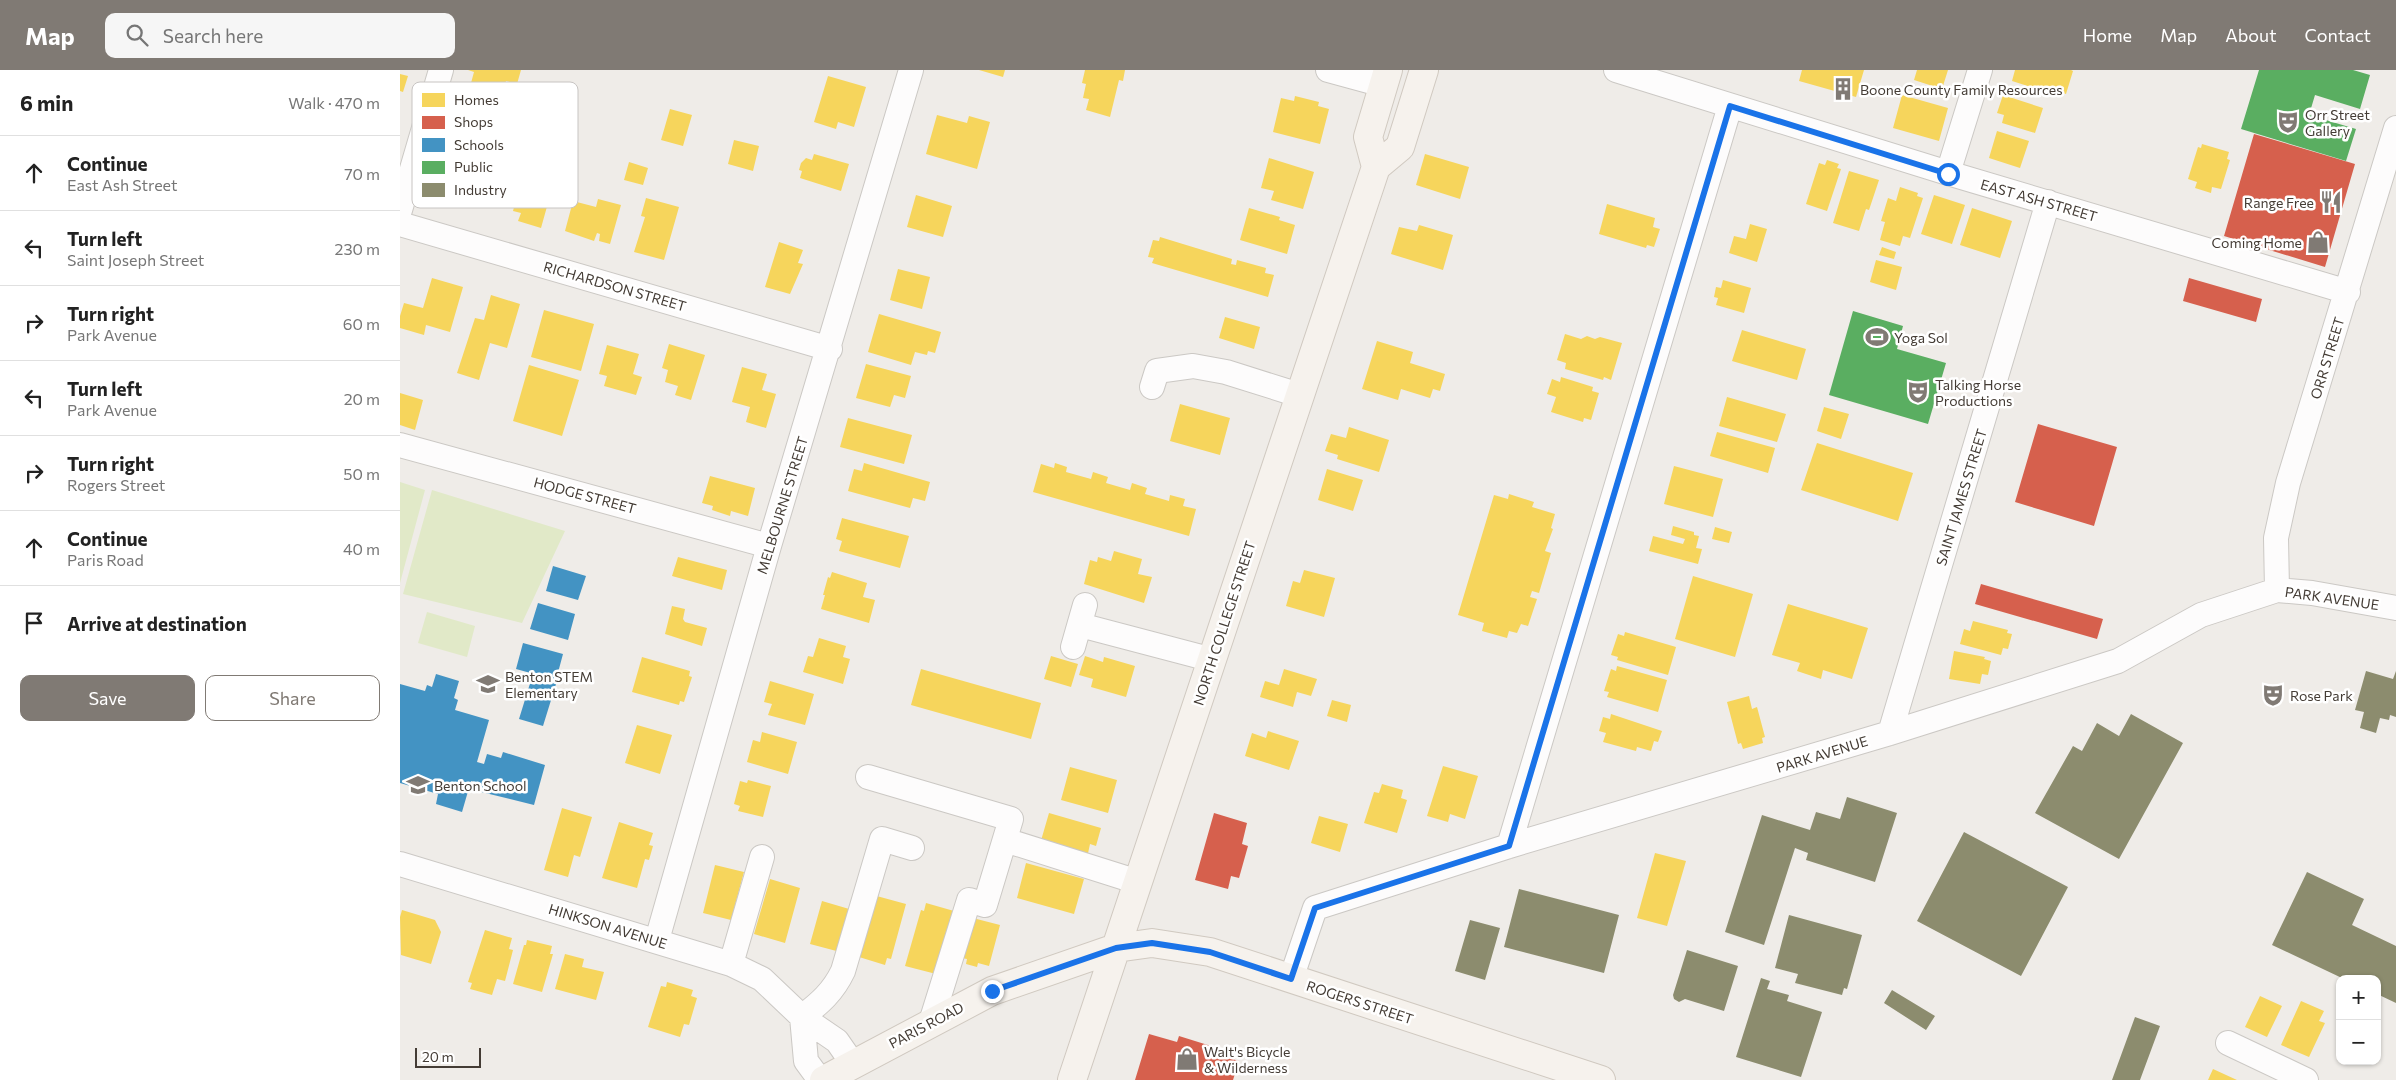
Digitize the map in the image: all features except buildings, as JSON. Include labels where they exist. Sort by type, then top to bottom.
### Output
[{"type":"main road","points":[[1386,77],[1368,137],[1376,167],[1400,146],[1424,70]]},
{"type":"main road","name":"NORTH COLLEGE STREET","points":[[1072,1080],[1376,167]]},
{"type":"main road","name":"ROGERS STREET","points":[[1116,948],[1152,943],[1210,952],[1601,1080]]},
{"type":"main road","name":"PARIS ROAD","points":[[822,1080],[992,991],[1116,948]]},
{"type":"street","points":[[437,82],[441,70]]},
{"type":"street","name":"MELBOURNE STREET","points":[[657,940],[769,546],[830,349],[912,70]]},
{"type":"street","points":[[1328,70],[1386,77]]},
{"type":"street","name":"EAST ASH STREET","points":[[1616,70],[1948,174],[2348,292]]},
{"type":"street","points":[[1948,174],[1980,70]]},
{"type":"street","points":[[1509,846],[1730,106]]},
{"type":"street","name":"ORR STREET","points":[[2277,590],[2276,538],[2288,483],[2348,292],[2396,128]]},
{"type":"street","points":[[400,210],[412,169]]},
{"type":"street","name":"SAINT JAMES STREET","points":[[1890,733],[2048,202]]},
{"type":"street","name":"RICHARDSON STREET","points":[[400,224],[830,349]]},
{"type":"street","points":[[1152,387],[1157,371],[1193,366],[1226,372],[1299,395]]},
{"type":"street","name":"HODGE STREET","points":[[400,445],[769,546]]},
{"type":"street","name":"PARK AVENUE","points":[[1291,979],[1315,908],[1509,846],[1890,733],[2118,661],[2201,615],[2277,590],[2312,593],[2396,608]]},
{"type":"street","points":[[1079,625],[1213,660]]},
{"type":"street","points":[[868,777],[1010,819],[985,905],[969,900],[931,1022]]},
{"type":"street","points":[[822,1080],[806,1061],[802,1017],[826,998],[836,987],[843,971],[882,839],[912,848]]},
{"type":"street","points":[[1004,840],[1138,882]]},
{"type":"street","points":[[731,964],[762,857]]},
{"type":"street","name":"HINKSON AVENUE","points":[[400,864],[657,940],[731,964],[762,979],[802,1017],[837,1040],[853,1064]]},
{"type":"street","points":[[2228,1043],[2306,1080]]},
{"type":"green space","points":[[400,482],[425,490],[400,583]]},
{"type":"green space","points":[[432,490],[565,531],[522,623],[403,594]]},
{"type":"green space","points":[[427,612],[475,626],[467,657],[418,643]]},
{"type":"place","name":"Boone County Family Resources","points":[[1843,89]]},
{"type":"place","name":"Orr Street Gallery","points":[[2288,122]]},
{"type":"place","name":"Range Free","points":[[2331,202]]},
{"type":"place","name":"Coming Home","points":[[2318,242]]},
{"type":"place","name":"Yoga Sol","points":[[1877,337]]},
{"type":"place","name":"Talking Horse Productions","points":[[1918,392]]},
{"type":"place","name":"Benton STEM Elementary","points":[[488,684]]},
{"type":"place","name":"Rose Park","points":[[2273,695]]},
{"type":"place","name":"Benton School","points":[[418,785]]},
{"type":"place","name":"Walt's Bicycle & Wilderness","points":[[1187,1059]]},
{"type":"route","points":[[992,991],[1116,948],[1152,943],[1210,952],[1291,979],[1315,908],[1509,846],[1730,106],[1948,174]]}]
